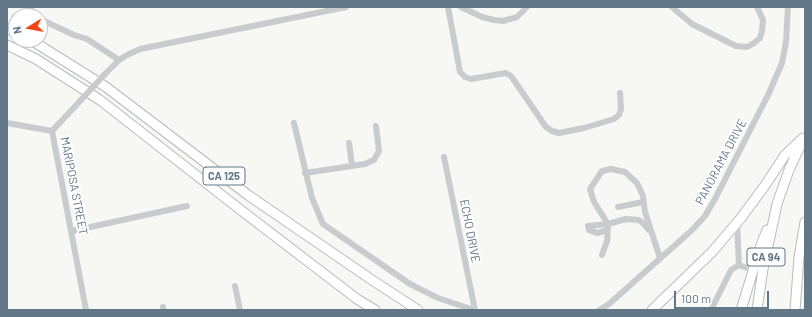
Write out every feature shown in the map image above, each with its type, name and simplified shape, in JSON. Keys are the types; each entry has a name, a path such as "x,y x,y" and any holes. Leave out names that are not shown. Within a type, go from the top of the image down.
{"highway":[{"name":"CA 125","path":"7,45 36,59 100,100 357,299 375,310"},
{"name":"CA 125","path":"45,48 82,70 106,87 248,195 365,276 418,310"},
{"name":"CA 94","path":"757,310 763,268 777,204 789,170 804,137"},
{"path":"652,310 712,252 737,223 766,184 785,155 804,137"},
{"path":"742,310 760,248 777,204"},
{"name":"CA 94","path":"795,310 799,263 805,222"}],"street":[{"name":"MARIPOSA STREET","path":"86,310 52,131 119,60 140,49 346,7"},
{"path":"448,7 460,72 465,77 471,79 506,73 511,76 546,127 552,131 559,133 614,119 619,115 621,109 620,93"},
{"path":"461,7 482,17 503,22 516,17 527,7"},
{"path":"672,7 692,24 736,46 747,47 760,38 762,31 763,20 757,7"},
{"name":"PANORAMA DRIVE","path":"599,310 609,304 704,216 719,192 770,93 782,63 786,42 788,7"},
{"path":"48,23 74,35 87,39 119,60"},
{"path":"7,123 52,131"},
{"path":"294,123 312,198 323,224 410,284 438,298 474,310"},
{"path":"306,173 365,164 374,160 379,151 376,126"},
{"path":"349,143 352,166"},
{"name":"ECHO DRIVE","path":"444,157 474,310"},
{"path":"602,255 607,241 608,225 594,202 590,189 602,171 610,169 624,172 637,183 643,196 645,212 660,258"},
{"path":"618,207 643,202"},
{"path":"72,231 187,206"},
{"path":"608,225 626,219 638,220 644,224 653,237"},
{"path":"737,223 739,265"},
{"path":"739,265 753,270"},
{"path":"711,310 731,270 739,265"},
{"path":"235,286 240,310"}]}
